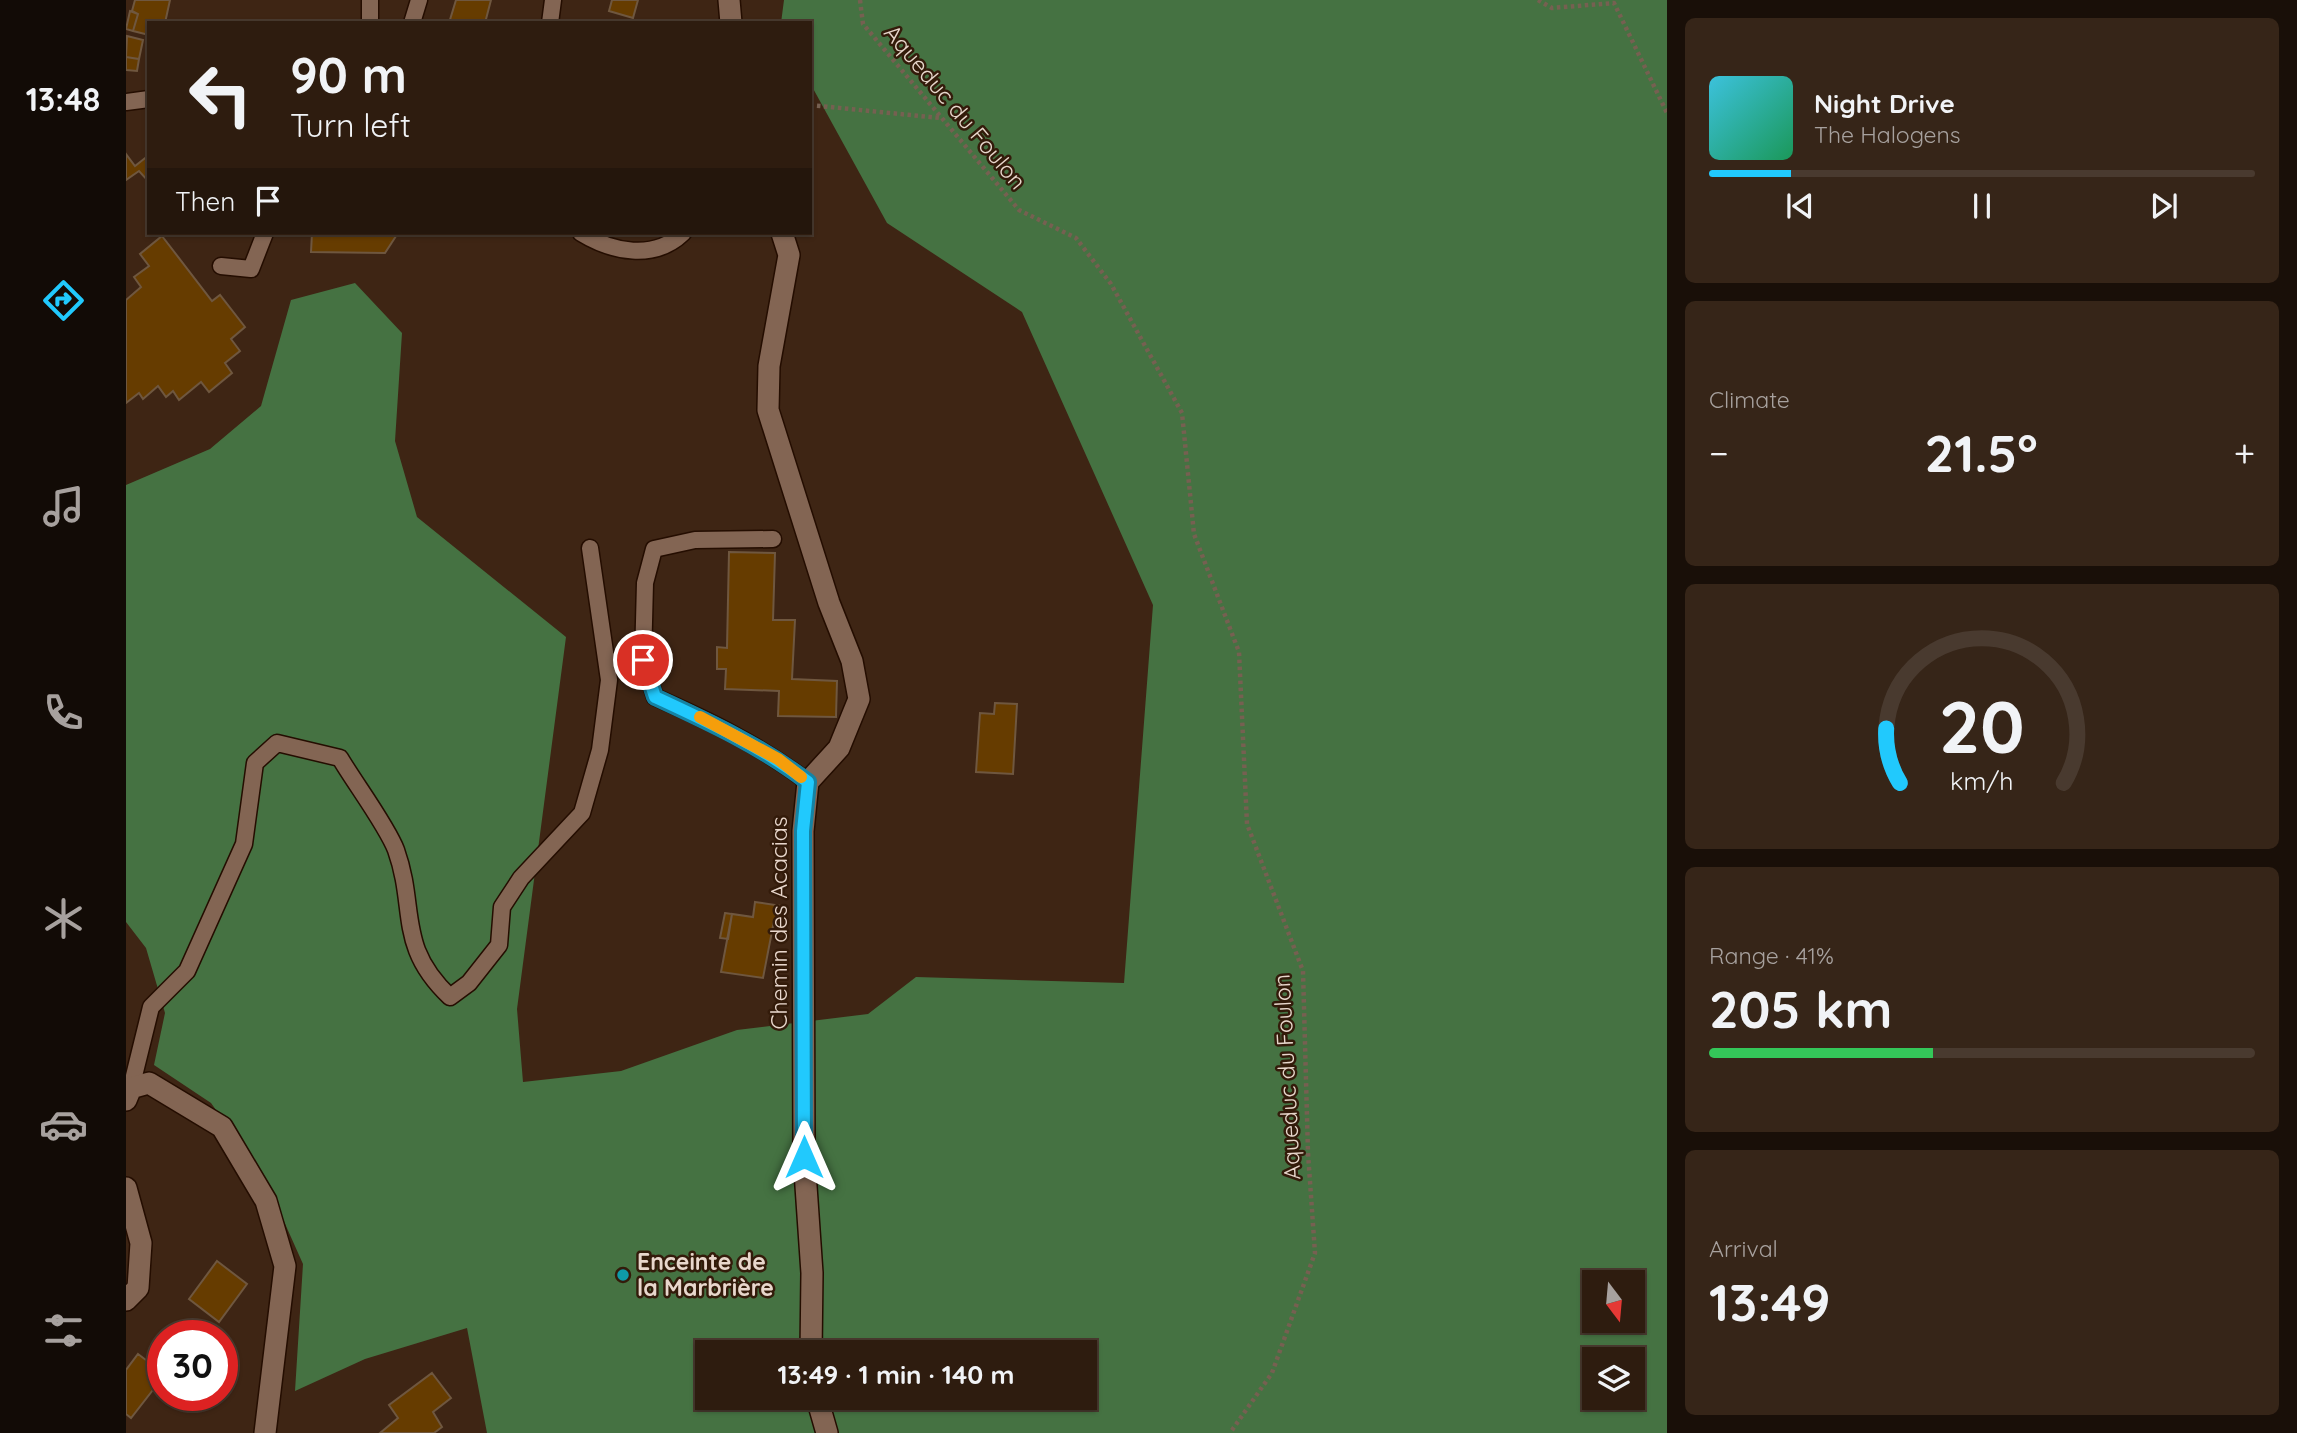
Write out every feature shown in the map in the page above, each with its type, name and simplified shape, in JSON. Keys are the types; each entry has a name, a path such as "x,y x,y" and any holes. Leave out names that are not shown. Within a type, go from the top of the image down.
{"street":[{"path":"729,0 730,21"},
{"path":"783,235 789,255 769,366 768,410 830,603 852,661 859,699 839,748 808,782"},
{"name":"Chemin des Acacias","path":"808,782 803,831 804,1157 812,1273 811,1340"},
{"path":"128,1094 149,1083 222,1127 266,1201 285,1266 265,1433"},
{"path":"126,1188 141,1243 138,1288 126,1300"},
{"path":"820,1410 827,1433"}],"lane":[{"path":"370,0 370,21"},
{"path":"413,21 419,0"},
{"path":"550,21 553,0"},
{"path":"126,102 147,99"},
{"path":"221,266 251,269 264,235"},
{"path":"584,235 600,244 645,252 673,243 681,235"},
{"path":"773,540 695,540 654,550 645,583 643,660 655,697 725,728 778,759 808,782"},
{"path":"128,1094 151,1007 187,971 244,844 255,763 277,743 340,758 395,849 415,953 435,983 450,996 469,983 499,945 502,907 521,878 582,813 600,750 609,680 590,548"}],"path":[{"name":"Aqueduc du Foulon","path":"860,0 863,24 1019,210 1076,238 1111,284 1182,413 1194,534 1239,652 1247,824 1303,971 1308,1153 1315,1252 1272,1373 1230,1433"},
{"path":"1538,0 1552,8 1614,3 1667,113"},
{"path":"812,105 941,118"}],"green space":[{"path":"784,0 1667,0 1667,1433 487,1433 467,1328 365,1359 295,1391 303,1264 265,1179 211,1103 154,1065 165,1013 146,948 126,922 126,485 210,449 261,406 291,300 355,283 402,333 395,441 417,517 566,637 517,1009 523,1082 621,1071 737,1030 868,1014 916,977 1124,983 1153,605 1022,312 887,223 812,87 812,21 781,21"}],"building":[{"path":"135,0 170,0 165,21 147,21 147,34 133,31 138,14 132,11"},
{"path":"456,0 491,0 486,21 450,21"},
{"path":"612,0 638,0 633,18 609,11"},
{"path":"130,11 138,14 133,31 126,29"},
{"path":"127,36 143,40 139,59 126,57"},
{"path":"126,57 139,59 137,71 126,70"},
{"path":"126,154 135,166 147,157 147,180 139,171 126,180"},
{"path":"312,235 397,235 385,253 311,252"},
{"path":"162,236 212,301 220,295 245,327 231,339 240,351 225,363 232,373 209,392 201,382 179,400 173,391 166,397 158,386 143,399 139,393 126,403 126,300 141,287 134,277 149,266 140,254"},
{"path":"729,552 775,553 773,620 795,620 792,679 837,681 836,717 778,716 779,691 725,689 726,669 717,669 717,647 727,648"},
{"path":"995,703 1017,704 1013,774 976,772 980,713 994,714"},
{"path":"755,902 782,906 778,921 774,921 763,978 721,972 732,914 753,917"},
{"path":"725,913 732,914 728,939 720,938"},
{"path":"217,1261 247,1284 220,1320 216,1320 189,1299"},
{"path":"138,1354 147,1361 147,1398 131,1418 126,1414 126,1370"},
{"path":"432,1373 451,1398 433,1412 442,1427 434,1433 380,1433 398,1418 389,1405"}],"slow traffic":[{"path":"700,717 725,728 778,759 801,777"}],"place":[{"name":"Enceinte de la Marbrière","path":"623,1275"}],"route":[{"path":"643,660 655,697 725,728 778,759 808,782 803,831 804,1157"}]}
